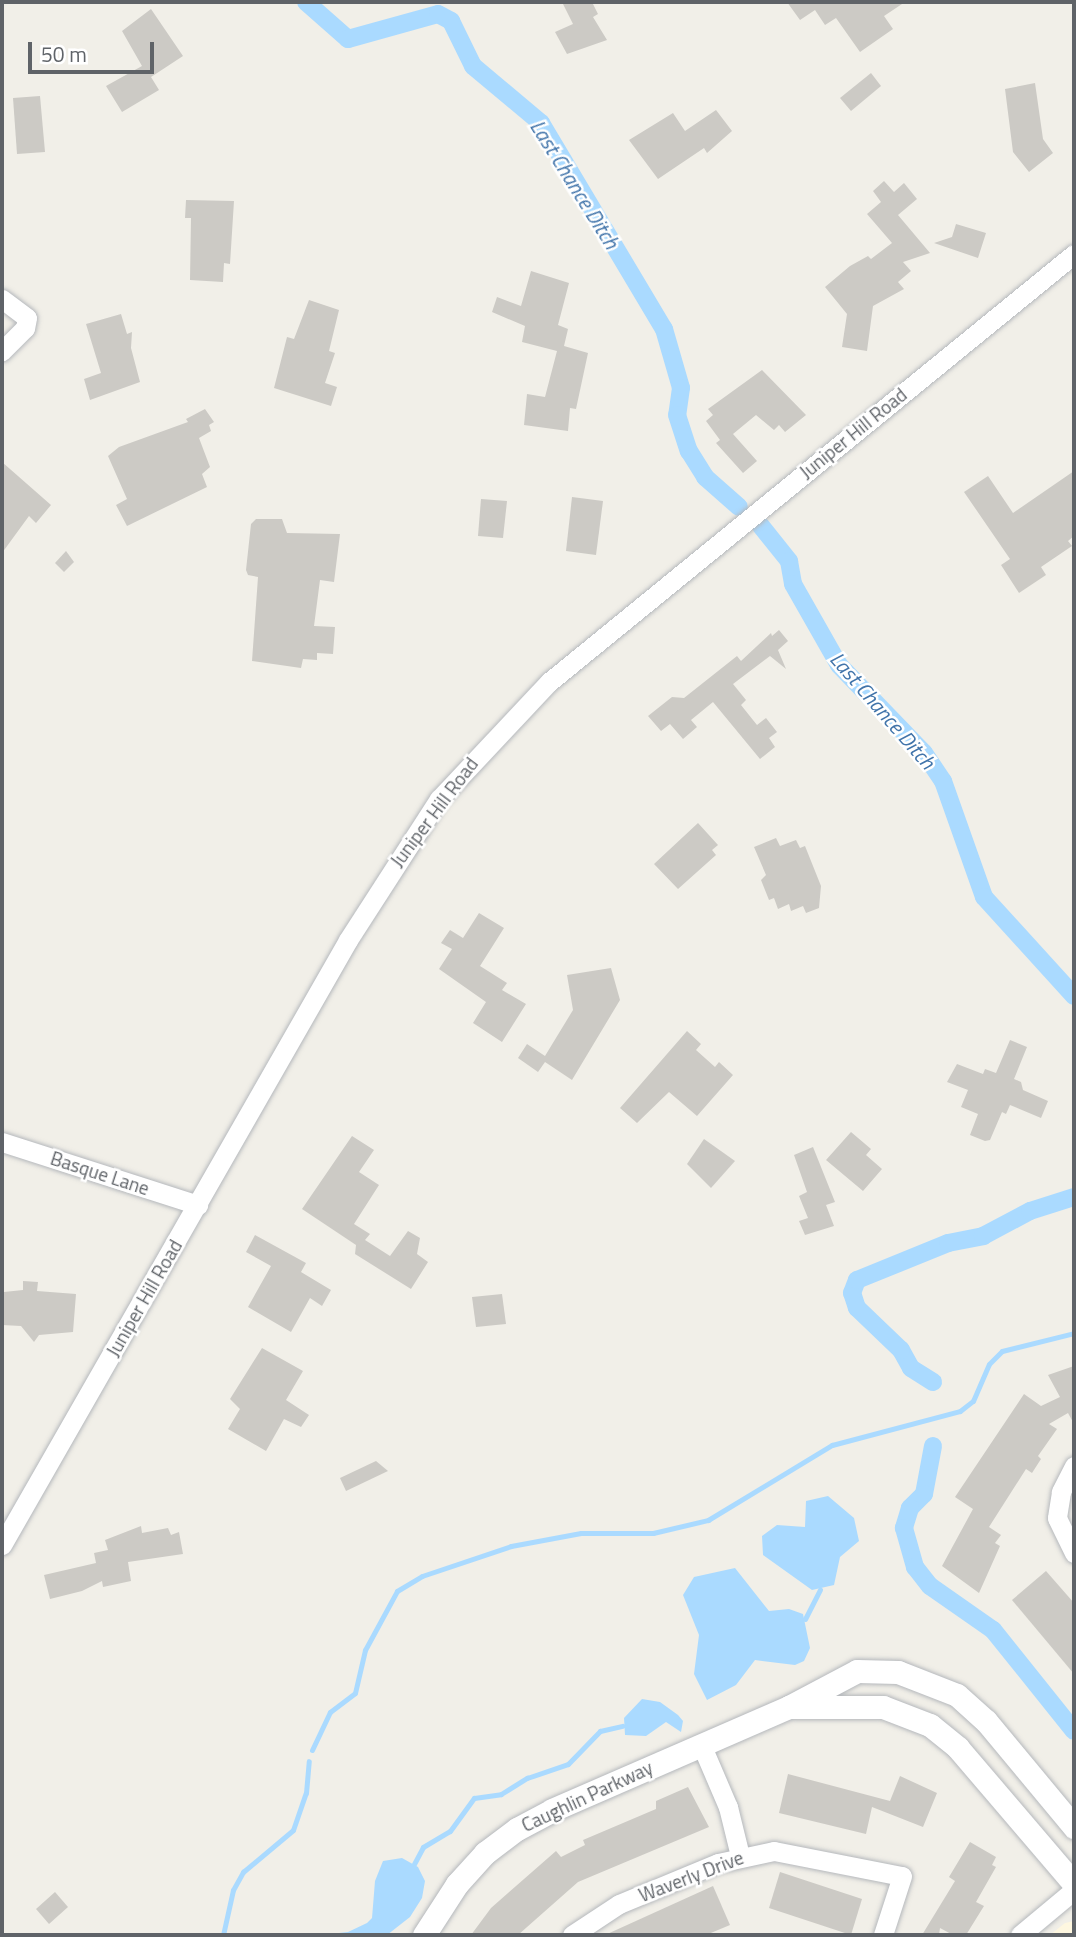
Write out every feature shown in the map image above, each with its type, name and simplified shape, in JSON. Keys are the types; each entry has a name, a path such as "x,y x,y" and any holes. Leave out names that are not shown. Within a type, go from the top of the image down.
{"street":[{"name":"Juniper Hill Road","path":"2,1545 390,870 475,757 549,682 1074,254"},
{"path":"2,299 27,318 25,328 2,351"},
{"name":"Basque Lane","path":"2,1142 198,1205"},
{"path":"1074,1466 1061,1492 1057,1518 1074,1553"},
{"name":"Caughlin Parkway","path":"424,1935 457,1884 485,1853 517,1829 701,1744 789,1707 856,1671 898,1672 939,1685 986,1721 1074,1827"},
{"name":"Caughlin Parkway","path":"789,1707 883,1707 930,1725 958,1748 1074,1884"},
{"path":"701,1744 728,1807 740,1856"},
{"name":"Waverly Drive","path":"572,1935 619,1904 740,1856 797,1853 902,1876 883,1935"},
{"path":"1020,1935 1074,1890"}],"shaded area":[{"path":"1074,1921 1074,1935 1050,1935 1065,1923"}],"water":[{"path":"828,1496 854,1518 859,1541 840,1557 834,1585 812,1590 763,1555 762,1536 777,1525 805,1527 806,1501"},
{"path":"735,1568 769,1611 789,1609 803,1614 810,1648 804,1661 795,1665 755,1660 736,1685 707,1700 694,1674 699,1635 683,1595 694,1577"},
{"path":"642,1699 660,1702 678,1715 683,1721 681,1732 666,1722 646,1736 625,1735 624,1718"},
{"path":"402,1858 418,1867 425,1881 422,1898 410,1917 387,1935 321,1935 348,1932 367,1923 372,1918 375,1881 383,1861"}],"building":[{"path":"562,2 592,2 598,14 593,17 607,40 567,54 555,32 573,24"},
{"path":"787,2 905,2 884,16 893,29 860,52 836,18 825,25 815,10 800,20"},
{"path":"151,9 183,56 151,77 159,90 122,112 106,86 142,66 122,31"},
{"path":"871,73 881,86 851,111 840,98"},
{"path":"1035,83 1043,139 1053,153 1029,172 1013,152 1005,89"},
{"path":"40,96 45,152 17,154 13,98"},
{"path":"716,110 732,131 707,153 704,148 658,179 629,140 673,113 685,131"},
{"path":"884,181 894,192 904,183 917,199 898,215 930,253 903,262 911,271 898,282 904,289 873,306 867,351 842,347 847,314 825,287 850,266 868,256 871,259 892,243 867,214 881,202 873,191"},
{"path":"186,200 234,201 230,264 224,263 223,282 190,280 191,218 185,218"},
{"path":"956,224 986,233 978,258 934,243 952,237"},
{"path":"531,271 569,283 558,325 568,329 564,346 588,353 576,409 570,408 568,431 524,425 527,394 545,397 557,351 522,342 525,326 492,312 497,297 521,306"},
{"path":"309,300 339,310 329,351 335,353 325,383 337,387 331,406 274,388 287,337 294,339"},
{"path":"121,314 127,334 132,332 131,348 140,382 90,400 84,379 101,373 86,324"},
{"path":"762,370 806,415 785,432 779,425 774,430 756,415 733,434 757,461 743,473 716,443 720,440 706,421 713,415 708,409"},
{"path":"205,409 214,422 209,425 211,431 199,438 210,467 202,474 207,487 127,526 116,505 127,499 108,456 119,447 188,422 186,419"},
{"path":"2,462 51,505 36,523 29,516 2,553"},
{"path":"1074,471 1074,536 1068,541 1072,546 1041,567 1046,575 1019,593 1001,565 1010,559 964,492 988,476 1013,513"},
{"path":"572,497 603,501 596,555 566,551"},
{"path":"481,499 507,501 503,538 478,536"},
{"path":"256,519 282,519 287,533 340,534 334,582 320,580 314,626 335,627 333,654 317,653 317,660 303,659 301,668 252,661 258,577 248,575 246,570 251,524"},
{"path":"66,551 74,562 64,572 55,563"},
{"path":"779,630 788,641 778,650 786,669 770,656 733,684 746,700 741,705 757,725 766,718 777,732 769,738 775,747 760,759 713,702 691,720 697,727 683,739 670,724 661,731 648,716 672,697 684,698 737,656 741,661 771,633 772,636"},
{"path":"698,823 718,845 712,850 716,855 678,889 654,864"},
{"path":"776,838 780,846 796,840 800,848 805,846 821,886 819,908 806,913 803,906 791,911 789,904 778,909 774,898 769,900 761,880 766,875 754,847"},
{"path":"479,913 504,928 480,966 507,983 502,990 526,1004 502,1042 473,1023 486,1002 439,969 452,949 441,943 450,930 463,938"},
{"path":"611,968 620,1000 572,1080 545,1062 538,1072 518,1058 527,1044 545,1056 573,1010 567,975"},
{"path":"687,1031 701,1044 696,1050 715,1067 719,1062 733,1075 697,1116 669,1092 637,1123 620,1108"},
{"path":"1010,1040 1027,1047 1014,1079 1021,1082 1023,1090 1048,1101 1041,1118 1010,1105 1006,1114 1002,1112 990,1140 985,1141 970,1135 978,1114 961,1107 968,1090 947,1082 957,1064 983,1074 985,1069 996,1073"},
{"path":"851,1132 871,1149 866,1155 882,1169 863,1191 826,1160"},
{"path":"352,1136 374,1150 359,1172 379,1185 354,1224 370,1234 365,1240 390,1256 408,1231 420,1238 417,1254 428,1262 411,1289 355,1254 356,1245 302,1209"},
{"path":"704,1139 735,1161 711,1188 687,1164"},
{"path":"813,1147 835,1202 826,1205 834,1226 805,1235 799,1221 808,1218 799,1196 807,1192 794,1155"},
{"path":"255,1235 306,1263 301,1272 331,1290 322,1306 310,1298 291,1332 248,1307 271,1266 246,1252"},
{"path":"23,1281 38,1282 37,1291 76,1294 73,1332 39,1335 34,1342 21,1326 2,1325 4,1292 23,1290"},
{"path":"502,1294 506,1324 476,1327 472,1297"},
{"path":"262,1348 303,1371 286,1400 309,1415 301,1427 284,1419 266,1451 228,1429 240,1409 230,1399"},
{"path":"1074,1366 1074,1424 1068,1413 1049,1424 1057,1429 1038,1456 1041,1459 1032,1473 1026,1469 989,1527 1001,1535 995,1543 1000,1546 979,1593 942,1566 973,1509 955,1497 1024,1394 1041,1406 1060,1397 1048,1375"},
{"path":"376,1461 388,1471 346,1491 340,1478"},
{"path":"141,1526 142,1533 168,1528 171,1535 179,1532 183,1554 128,1562 131,1581 103,1587 102,1581 82,1591 50,1599 44,1575 96,1563 94,1553 108,1550 105,1540"},
{"path":"1046,1571 1074,1603 1074,1674 1012,1600"},
{"path":"788,1774 890,1801 900,1776 937,1793 923,1827 872,1807 866,1834 779,1813"},
{"path":"688,1787 709,1827 578,1882 518,1935 471,1935 491,1908 556,1851 561,1857 585,1845 583,1840 656,1809 656,1801"},
{"path":"970,1842 996,1857 992,1865 996,1867 976,1902 984,1906 966,1935 953,1935 940,1928 939,1935 922,1935 955,1881 949,1877"},
{"path":"780,1872 862,1899 851,1935 769,1908"},
{"path":"713,1886 730,1925 706,1935 605,1935"},
{"path":"55,1892 68,1907 49,1924 36,1909"}],"waterway":[{"name":"Last Chance Ditch","path":"306,2 348,39 438,14 451,21 473,66 541,123 664,329 681,388 677,415 689,451 705,477 739,507"},
{"name":"Last Chance Ditch","path":"761,526 789,561 793,584 839,665 924,753 943,781 984,897 1074,996"},
{"name":"Last Chance Ditch","path":"933,1382 911,1368 901,1350 857,1308 852,1293 857,1280 948,1243 983,1236 1030,1211 1074,1197"},
{"path":"312,1750 330,1712 355,1693 365,1650 397,1591 422,1576 511,1546 581,1533 653,1533 708,1520 832,1445 960,1411 973,1401 989,1364 1002,1351 1074,1333"},
{"name":"Last Chance Ditch","path":"933,1446 924,1494 910,1508 904,1528 915,1567 930,1586 993,1630 1074,1731"},
{"path":"805,1619 820,1590"},
{"path":"414,1864 423,1847 450,1831 474,1798 501,1794 527,1778 568,1764 600,1731 622,1726"},
{"path":"223,1935 233,1890 243,1872 293,1830 306,1793 309,1761"}]}
